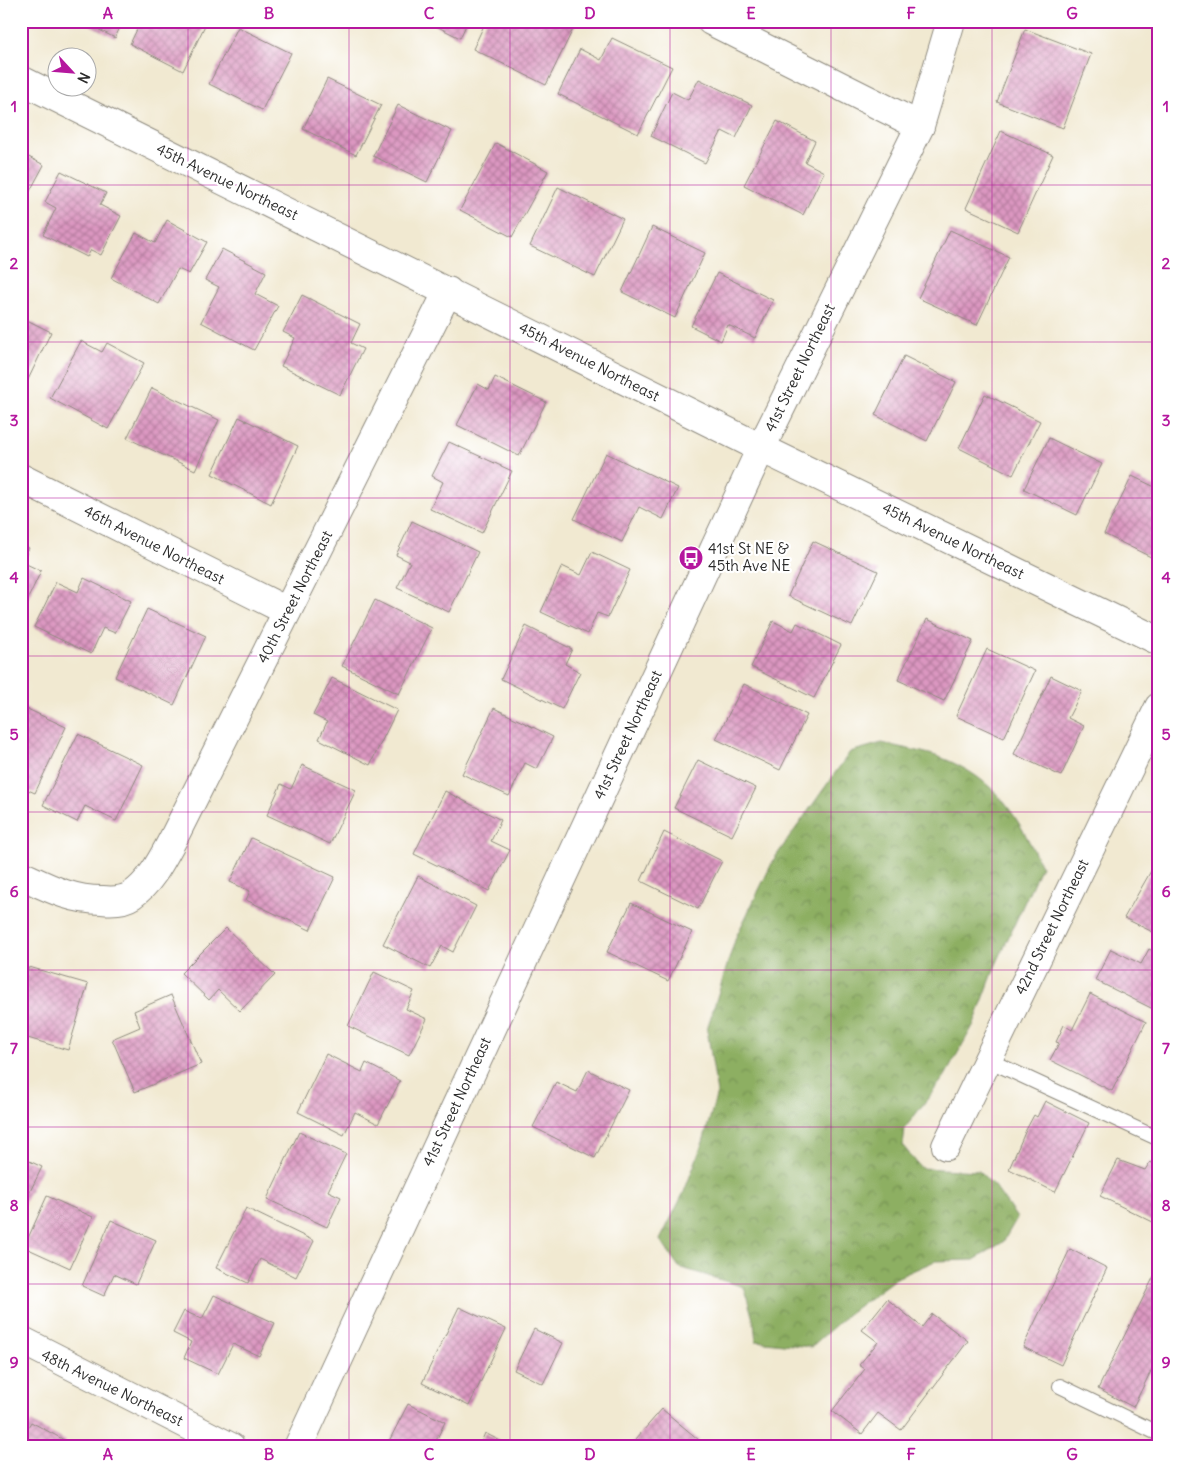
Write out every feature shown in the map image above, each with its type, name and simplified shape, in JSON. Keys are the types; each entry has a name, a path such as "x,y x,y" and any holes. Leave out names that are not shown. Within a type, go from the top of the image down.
{"street":[{"path":"711,21 920,126"},
{"name":"41st Street Northeast","path":"298,1447 760,448 920,126 951,21"},
{"name":"45th Avenue Northeast","path":"21,80 760,448 1159,641"},
{"name":"40th Street Northeast","path":"21,875 65,896 81,900 114,901 131,896 152,875 173,839 448,291"},
{"name":"46th Avenue Northeast","path":"21,478 287,611"},
{"name":"42nd Street Northeast","path":"946,1146 1159,707"},
{"name":"48th Avenue Northeast","path":"21,1340 231,1447"}],"lane":[{"path":"988,1060 1159,1140"},
{"path":"1060,1386 1159,1434"}],"green space":[{"path":"882,743 942,758 977,777 991,788 1014,815 1041,866 995,967 974,1024 945,1076 905,1128 903,1146 921,1168 979,1171 995,1187 1017,1218 1003,1242 974,1260 935,1261 896,1278 848,1314 811,1347 756,1341 754,1323 744,1287 679,1267 660,1240 684,1192 703,1142 717,1093 707,1029 736,937 774,859 850,752"}],"building":[{"path":"82,21 123,21 115,38"},
{"path":"141,21 207,21 183,71 130,44"},
{"path":"426,21 468,21 460,38"},
{"path":"486,21 572,21 576,23 546,85 473,49"},
{"path":"238,27 291,53 262,110 209,84"},
{"path":"1025,29 1091,54 1063,128 997,102"},
{"path":"612,38 672,67 638,134 558,94 580,49 601,60"},
{"path":"327,79 381,105 356,155 303,129"},
{"path":"699,79 752,105 736,138 722,131 705,163 651,136 672,92 688,100"},
{"path":"398,105 452,131 427,182 373,156"},
{"path":"777,121 815,141 805,162 824,172 803,215 744,185"},
{"path":"1001,131 1053,155 1018,232 966,208"},
{"path":"496,143 548,171 512,237 460,210"},
{"path":"21,153 44,165 24,202 21,200"},
{"path":"61,171 106,193 100,205 121,216 101,255 91,250 87,257 43,235 56,208 45,202"},
{"path":"558,187 623,219 595,277 530,246"},
{"path":"167,220 207,242 189,274 178,269 159,304 111,278 136,233 155,243"},
{"path":"652,227 705,253 675,318 622,292"},
{"path":"950,230 1009,257 977,325 918,298"},
{"path":"222,249 266,272 255,294 278,306 254,350 201,322 219,287 205,280"},
{"path":"717,273 773,300 755,338 728,325 721,341 691,326"},
{"path":"302,295 360,324 351,343 363,349 340,395 281,366 295,338 283,332"},
{"path":"21,317 51,332 24,388 21,386"},
{"path":"81,341 102,352 107,343 144,363 108,429 50,398"},
{"path":"904,356 956,382 927,441 875,415"},
{"path":"495,377 546,402 519,456 457,425 478,384 489,390"},
{"path":"152,388 219,420 195,470 127,438"},
{"path":"985,394 1040,421 1013,475 959,448"},
{"path":"239,417 298,446 271,504 212,474"},
{"path":"1049,438 1102,464 1077,515 1024,489"},
{"path":"449,442 512,471 482,533 430,509 443,482 432,476"},
{"path":"606,453 678,488 663,519 639,507 622,542 574,519"},
{"path":"1132,476 1159,489 1159,561 1104,534"},
{"path":"412,521 478,552 449,612 397,588 410,562 396,555"},
{"path":"813,541 878,571 852,626 788,596"},
{"path":"21,544 29,548 22,562 41,571 21,613"},
{"path":"592,552 630,570 608,617 597,613 588,634 541,612 562,566 581,575"},
{"path":"84,578 131,601 115,633 103,628 91,654 34,627 56,582 78,592"},
{"path":"375,600 432,628 399,694 342,666"},
{"path":"147,609 206,636 174,705 115,677"},
{"path":"927,619 973,641 944,701 898,680"},
{"path":"773,621 793,631 797,623 841,645 814,698 751,667"},
{"path":"526,626 572,649 565,664 580,672 562,709 501,679"},
{"path":"987,649 1035,671 1004,738 956,716"},
{"path":"1051,676 1082,691 1068,718 1084,726 1061,776 1014,754"},
{"path":"332,678 397,710 370,765 319,739 327,722 313,715"},
{"path":"744,684 807,715 780,770 716,739"},
{"path":"21,706 66,727 35,793 21,787"},
{"path":"494,708 553,737 537,769 525,763 509,796 462,774"},
{"path":"78,734 143,765 116,821 85,806 77,822 43,805"},
{"path":"698,760 756,788 732,836 674,808"},
{"path":"302,765 356,790 330,844 267,815 281,784 291,789"},
{"path":"445,791 501,820 491,841 510,850 489,891 414,854"},
{"path":"664,832 722,861 698,909 641,881"},
{"path":"251,838 335,877 310,930 246,900 250,891 230,882"},
{"path":"1159,857 1159,935 1124,918"},
{"path":"418,876 476,906 453,952 442,946 430,968 383,944"},
{"path":"631,903 692,932 668,981 607,952"},
{"path":"226,928 275,975 240,1011 218,990 209,1000 181,973"},
{"path":"1111,949 1141,964 1149,949 1159,954 1159,1012 1095,980"},
{"path":"29,967 88,984 68,1050 21,1036 21,993"},
{"path":"374,972 414,991 406,1009 427,1019 409,1055 348,1026"},
{"path":"1090,994 1146,1022 1112,1091 1050,1060 1059,1043 1056,1042 1064,1025 1072,1030"},
{"path":"171,995 201,1064 135,1092 112,1039 140,1027 134,1011"},
{"path":"326,1054 362,1072 366,1063 400,1081 378,1124 355,1112 344,1135 298,1112"},
{"path":"588,1070 629,1090 595,1158 533,1127 556,1082 577,1092"},
{"path":"1159,1087 1159,1101 1153,1098"},
{"path":"1045,1101 1089,1123 1055,1192 1009,1169 1026,1130 1034,1115 1037,1117"},
{"path":"299,1132 346,1154 328,1191 341,1197 327,1227 267,1199"},
{"path":"21,1157 42,1167 21,1210"},
{"path":"1118,1160 1145,1170 1150,1162 1159,1166 1159,1225 1100,1196"},
{"path":"47,1196 93,1217 70,1268 24,1247"},
{"path":"246,1208 314,1241 296,1277 260,1259 248,1283 216,1268"},
{"path":"111,1220 156,1240 136,1284 114,1274 104,1296 82,1286"},
{"path":"1070,1249 1107,1268 1061,1365 1023,1347"},
{"path":"1154,1276 1159,1279 1159,1355 1133,1407 1098,1389"},
{"path":"214,1295 275,1323 259,1356 233,1344 218,1374 184,1358 191,1342 173,1333 184,1311 202,1319"},
{"path":"887,1299 922,1327 932,1314 968,1341 901,1430 878,1413 862,1434 832,1411 865,1369 859,1365 878,1342 862,1330"},
{"path":"459,1307 506,1329 469,1406 422,1383"},
{"path":"534,1329 563,1343 543,1384 514,1370"},
{"path":"408,1404 445,1422 433,1447 386,1447"},
{"path":"662,1409 699,1440 693,1447 629,1447"},
{"path":"31,1422 66,1441 63,1447 21,1447 21,1432 24,1434"},
{"path":"485,1433 512,1447 479,1447"}],"place":[{"name":"41st St NE & 45th Ave NE","path":"691,558"}]}
